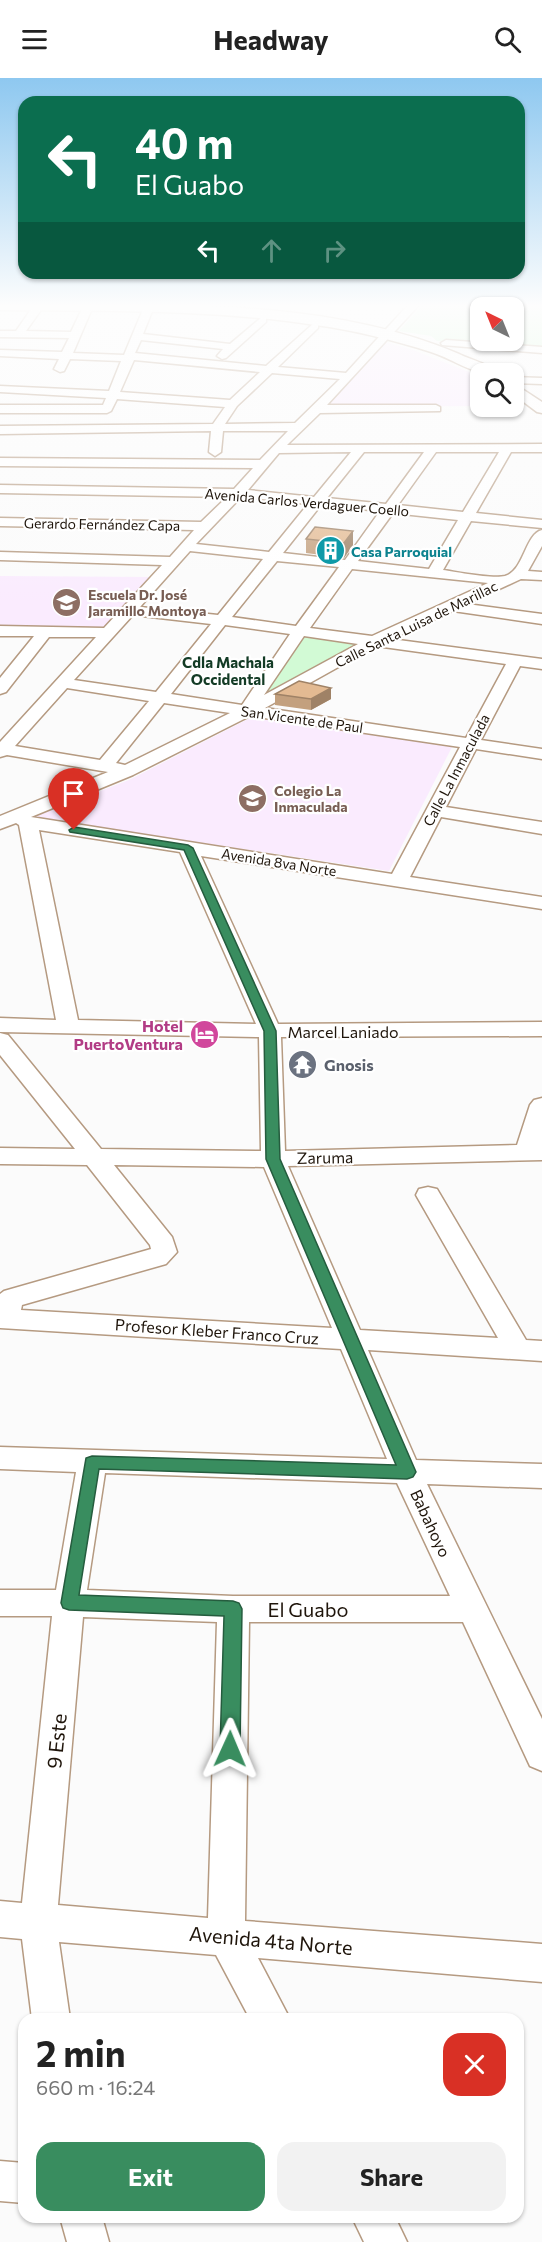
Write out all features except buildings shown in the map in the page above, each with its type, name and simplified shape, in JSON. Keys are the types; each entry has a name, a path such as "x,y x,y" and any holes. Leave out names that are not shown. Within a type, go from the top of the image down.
{"main road":[{"path":"524,407 542,421"}],"street":[{"path":"215,452 217,428 232,406"},
{"path":"1,750 205,526 238,493 261,464 322,406"},
{"path":"0,409 113,408"},
{"path":"86,432 113,408"},
{"path":"319,409 436,409"},
{"path":"202,414 225,416"},
{"path":"10,444 6,430 151,434 217,428 300,427"},
{"path":"246,711 300,631 433,448"},
{"path":"434,573 507,448"},
{"path":"276,449 542,448"},
{"path":"104,767 220,620 275,556 360,449"},
{"path":"0,462 261,464"},
{"name":"Avenida Carlos Verdaguer Coello","path":"0,489 238,493 542,524"},
{"name":"Gerardo Fernández Capa","path":"0,522 205,526"},
{"path":"188,547 348,565 512,578 542,534"},
{"path":"0,556 175,561"},
{"name":"Calle Santa Luisa de Marillac","path":"15,821 127,771 246,711 374,641 512,578 542,576"},
{"path":"452,606 542,618"},
{"path":"130,610 542,664"},
{"path":"0,631 108,633"},
{"path":"3,681 45,632"},
{"name":"Calle La Inmaculada","path":"398,880 515,661"},
{"name":"San Vicente de Paul","path":"63,683 542,754"},
{"path":"1,750 127,771"},
{"path":"436,811 542,828"},
{"path":"15,821 68,1026"},
{"name":"Avenida 8va Norte","path":"15,821 542,903"},
{"name":"Babahoyo","path":"188,848 270,1031 273,1159 407,1472 473,1609 538,1735"},
{"name":"Marcel Laniado","path":"0,1025 270,1031 542,1029"},
{"path":"0,1040 163,1243 164,1252 157,1258 13,1299 7,1303 5,1318"},
{"path":"537,1159 542,1105"},
{"name":"Zaruma","path":"0,1156 537,1159"},
{"path":"428,1196 530,1350"},
{"name":"Profesor Kleber Franco Cruz","path":"5,1318 530,1350"},
{"path":"0,1458 92,1463 542,1476"},
{"name":"9 Este","path":"50,2013 38,1921 69,1603 92,1463"},
{"name":"El Guabo","path":"0,1603 233,1609 473,1609"},
{"path":"233,1609 226,1936 268,2013"},
{"name":"Avenida 4ta Norte","path":"0,1919 542,1964"},
{"path":"0,2181 18,2182"},
{"path":"83,2223 88,2242"},
{"path":"376,2223 386,2242"}],"shaded area":[{"path":"328,406 470,406 327,407"},
{"name":"Escuela Dr. José Jaramillo Montoya","path":"0,576 157,577 110,628 0,627"},
{"name":"Colegio La Inmaculada","path":"252,717 452,747 389,871 32,817 129,780"}],"green space":[{"path":"306,631 383,641 251,709"}],"place":[{"name":"Casa Parroquial","path":"330,551"},
{"name":"Escuela Dr. José Jaramillo Montoya","path":"67,602"},
{"name":"Colegio La Inmaculada","path":"253,798"},
{"name":"Hotel PuertoVentura","path":"204,1034"},
{"name":"Gnosis","path":"303,1064"}],"district":[{"name":"Cdla Machala Occidental","path":"228,670"}],"route":[{"path":"74,830 188,848 270,1031 273,1159 407,1472 92,1463 69,1603 233,1609 230,1749"}]}
